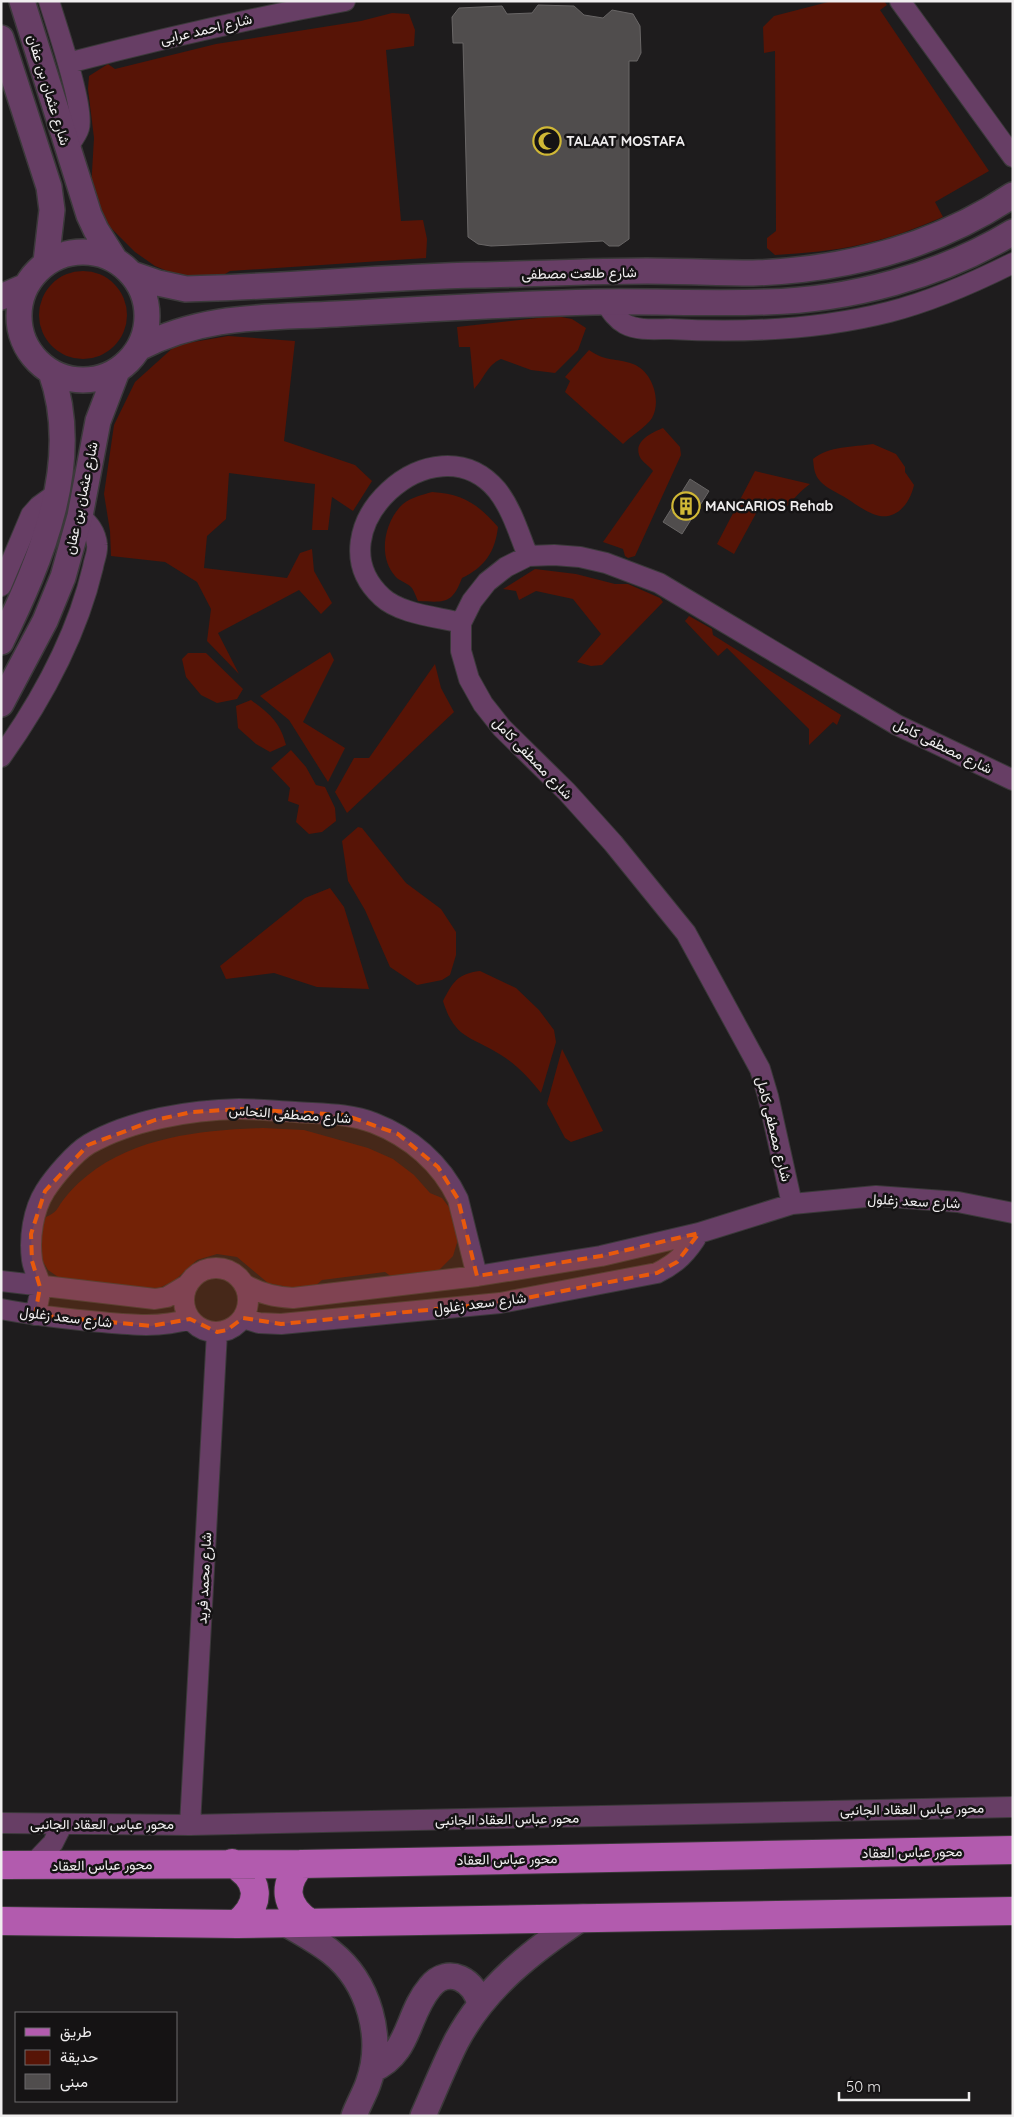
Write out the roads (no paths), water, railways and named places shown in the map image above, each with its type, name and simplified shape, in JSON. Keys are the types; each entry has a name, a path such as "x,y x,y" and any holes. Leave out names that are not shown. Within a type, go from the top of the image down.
{"main road":[{"name":"محور عباس العقاد","path":"1,1865 301,1864 1013,1850"},
{"path":"232,1863 245,1871 253,1884 254,1892 254,1900 248,1914 237,1924"},
{"path":"297,1923 297,1914 290,1902 288,1888 292,1874 301,1864"},
{"path":"1,1921 237,1924 1013,1911"}],"street":[{"name":"شارع عثمان بن عفان","path":"22,1 89,215 96,230 124,267"},
{"path":"49,1 68,63 80,121 79,128 67,148"},
{"name":"شارع احمد عرابى","path":"68,63 208,28 345,1"},
{"path":"900,1 1013,157"},
{"name":"شارع عثمان بن عفان","path":"1,38 9,84 49,187 52,210 46,262"},
{"name":"شارع طلعت مصطفى","path":"124,267 158,283 186,289 435,276 647,272 751,273 818,268 877,257 932,238 961,226 1013,195"},
{"path":"139,348 186,328 231,319 488,305 605,302 767,302 824,297 876,288 912,277 974,252 1013,232"},
{"path":"1,340 42,364 67,378 84,380 101,378 117,371 130,360 139,348 146,329 147,310 142,291 124,267 98,253 80,251 62,254 46,262 33,273 24,287 18,311 21,335 42,364"},
{"path":"605,302 617,319 637,328 697,331 809,327 864,318 918,303 981,279 1013,263"},
{"path":"1,298 24,287"},
{"name":"شارع عثمان بن عفان","path":"1,642 24,595 44,540 57,493 62,462 62,414 57,391 42,364"},
{"name":"شارع عثمان بن عفان","path":"1,704 45,621 63,577 80,516 98,422 117,371"},
{"path":"461,623 397,608 372,587 360,557 362,536 376,506 394,486 411,475 430,468 450,465 467,470 483,478 496,489 506,503 528,556"},
{"path":"1,586 31,515 39,506 57,493"},
{"path":"1,757 21,728 61,655 89,584 98,547 96,535 90,524 80,516"},
{"name":"شارع مصطفى كامل","path":"792,1204 768,1096 760,1069 686,933 613,843 567,792 502,728 483,704 469,679 461,652 461,623 472,601 487,582 506,567 528,556 554,555 580,558 614,566 659,584 897,725 1013,780"},
{"name":"شارع مصطفى النحاس","path":"40,1287 32,1261 31,1234 37,1208 45,1191 64,1166 88,1145 120,1130 192,1112 240,1109 345,1115 373,1122 398,1134 420,1149 438,1167 458,1199 477,1276"},
{"name":"شارع سعد زغلول","path":"244,1284 257,1292 293,1298 477,1276 601,1256 699,1233 792,1204 876,1196 958,1202 1013,1213"},
{"name":"شارع سعد زغلول","path":"243,1318 259,1323 281,1324 500,1303 657,1274 677,1262 690,1249 699,1233"},
{"path":"219,1267 228,1269 237,1275 244,1284 248,1295 248,1307 243,1318 236,1326 227,1330 207,1331 190,1319 185,1308 184,1297 187,1285 200,1271 219,1267"},
{"name":"شارع سعد زغلول","path":"1,1281 155,1299 167,1297 187,1285"},
{"path":"35,1315 40,1287"},
{"name":"شارع سعد زغلول","path":"1,1309 35,1315 151,1326 177,1323 190,1319"},
{"name":"شارع محمد فريد","path":"190,1825 217,1332"},
{"name":"محور عباس العقاد الجانبى","path":"1,1823 190,1825 1013,1807"},
{"path":"31,1866 53,1843 62,1825"},
{"path":"423,2116 456,2042 480,2005 508,1973 529,1955 583,1917"},
{"path":"297,1923 343,1963 360,1987 371,2014 374,2043 372,2070 354,2116"},
{"path":"372,2070 387,2062 399,2049 426,1991 437,1980 453,1976 469,1983 475,1989 480,2005"}],"place":[{"name":"TALAAT MOSTAFA","path":"547,141"},
{"name":"MANCARIOS Rehab","path":"686,506"}]}
